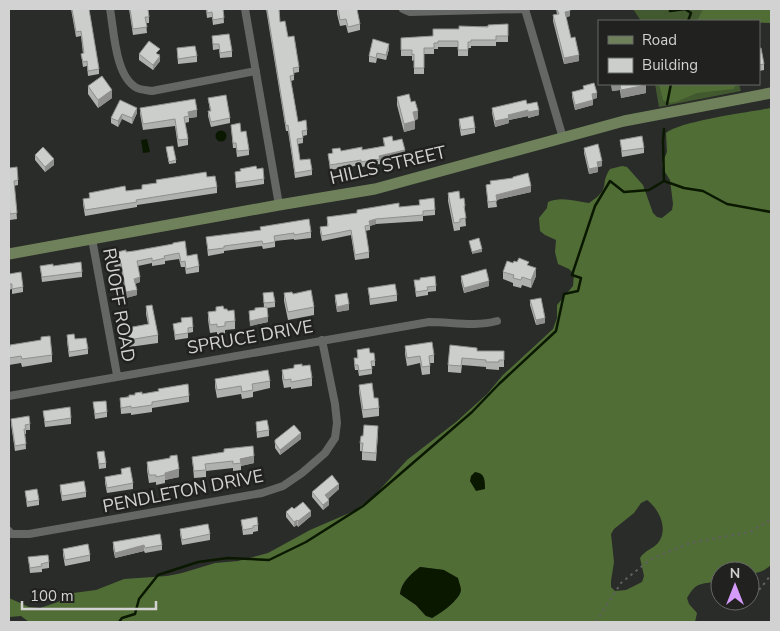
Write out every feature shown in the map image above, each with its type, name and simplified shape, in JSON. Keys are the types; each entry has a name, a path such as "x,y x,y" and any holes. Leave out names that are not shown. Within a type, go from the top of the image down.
{"street":[{"path":"110,9 120,66 126,79 137,88 152,90 256,71"},
{"path":"245,9 278,205"},
{"path":"403,9 410,12 524,9 563,138"},
{"name":"HILLS STREET","path":"9,254 375,189 624,121 771,93"},
{"name":"RUOFF ROAD","path":"92,240 117,376"},
{"name":"SPRUCE DRIVE","path":"9,396 429,322 484,325 497,321"},
{"name":"PENDLETON DRIVE","path":"9,531 11,534 29,534 262,493 283,486 325,453 335,438 337,423 335,404 322,340"}],"path":[{"path":"596,622 621,583 651,559 690,543 750,532 771,519"},
{"path":"760,589 771,575"}],"green space":[{"path":"633,9 725,9 728,20 640,20"},
{"path":"703,9 771,9 771,23 760,23 760,20 698,20"},
{"path":"655,85 739,85 741,91 659,107"},
{"path":"659,85 736,85 733,89 697,93 676,102 668,103 663,100"},
{"path":"771,108 771,565 760,571 760,561 710,561 710,583 701,584 694,588 687,598 689,604 697,613 695,622 29,622 21,616 9,617 9,598 29,607 40,608 58,602 73,593 96,590 124,579 167,576 215,563 238,561 268,553 310,530 354,511 374,496 407,460 456,422 487,394 503,375 553,329 557,318 557,305 573,286 574,274 569,269 558,264 555,252 556,240 540,231 539,218 547,208 548,202 563,199 589,203 603,190 605,179 610,169 622,166 627,167 643,185 653,213 657,217 662,218 672,210 673,204 670,180 662,164 667,152 666,133 685,125","holes":["647,500 659,514 663,526 661,538 656,545 640,558 644,576 642,582 626,590 615,591 611,587 614,562 611,534 614,529 634,513 641,503","420,567 444,570 426,616 416,605 400,594 404,582"]}],"shaded area":[{"path":"221,130 227,136 221,142 215,136"},
{"path":"147,139 150,152 143,153 141,140"},
{"path":"475,472 483,475 485,489 476,491 470,481 471,476"},
{"path":"420,567 444,570 458,578 461,587 457,598 432,618 426,616 416,605 400,594 410,575"}],"building":[{"path":"72,9 89,9 99,69 88,71 87,61 83,62 81,54 84,53 81,31 76,32"},
{"path":"130,9 148,9 149,17 145,17 147,27 133,29"},
{"path":"207,9 223,9 224,18 213,20 212,12 207,13"},
{"path":"267,9 279,9 280,22 285,21 288,37 294,36 299,67 293,68 294,75 290,76 298,122 306,120 307,130 302,131 303,138 297,139 300,160 310,159 312,170 295,173"},
{"path":"338,9 357,9 360,24 348,27 346,19 340,20"},
{"path":"557,9 570,9 570,11 565,12 571,38 575,37 579,55 564,58 553,15 559,14"},
{"path":"508,24 508,36 496,36 496,40 471,40 471,42 468,42 468,50 458,50 458,41 438,41 438,43 434,43 434,48 424,48 424,68 414,68 414,54 412,55 412,50 401,50 401,38 433,36 433,29 459,29 459,26 488,27 488,25"},
{"path":"229,34 232,51 220,53 219,44 213,44 212,36"},
{"path":"373,39 389,44 386,55 377,53 376,58 369,56"},
{"path":"149,41 160,49 156,53 160,56 153,65 139,54"},
{"path":"195,46 197,56 178,59 177,48"},
{"path":"760,48 761,48 764,64 760,65"},
{"path":"102,76 112,90 98,100 88,86"},
{"path":"594,83 597,93 592,94 593,100 575,105 572,92 584,89 583,86"},
{"path":"620,85 646,85 621,90"},
{"path":"409,94 411,102 415,101 418,111 413,112 415,121 404,124 397,97"},
{"path":"226,95 230,118 211,122 208,111 211,111 208,98"},
{"path":"195,99 197,110 188,112 189,116 184,117 188,139 178,140 175,119 143,124 140,108"},
{"path":"120,100 137,108 132,118 122,114 118,121 111,118"},
{"path":"526,100 527,104 537,102 539,110 528,112 528,110 508,115 509,118 495,121 492,108"},
{"path":"473,116 475,128 461,130 459,119"},
{"path":"240,123 241,132 246,131 249,150 237,151 236,143 233,143 231,125"},
{"path":"392,136 393,141 402,139 405,150 379,156 380,159 330,165 328,154 333,153 332,149 340,148 341,151 362,147 362,150 385,146 383,138"},
{"path":"642,136 644,148 622,151 620,140"},
{"path":"598,144 602,161 597,162 598,167 589,169 584,148"},
{"path":"173,146 176,160 169,162 166,147"},
{"path":"43,147 54,159 45,167 35,155"},
{"path":"256,166 257,169 263,168 264,179 236,183 235,172 241,171 240,169"},
{"path":"17,167 18,180 14,181 17,213 10,214 9,168"},
{"path":"206,172 207,177 215,176 217,187 85,210 83,199 90,198 89,193 125,186 126,191 142,189 142,185 157,183 156,180"},
{"path":"528,173 531,186 496,195 497,201 488,202 486,185 491,184 490,181 513,178"},
{"path":"459,191 460,199 464,198 466,218 454,223 448,193"},
{"path":"434,198 435,210 423,211 423,215 369,221 370,225 365,226 369,252 355,255 351,230 322,236 320,227 328,226 327,217 357,213 357,210 399,203 399,207 420,205 419,200"},
{"path":"309,219 311,232 274,236 275,242 263,244 262,241 208,250 206,237 261,230 260,227"},
{"path":"479,238 482,249 472,252 469,241"},
{"path":"185,241 187,256 197,254 199,266 186,269 185,261 181,262 179,253 152,261 152,258 137,261 140,277 134,279 137,290 126,292 121,263 115,264 113,253"},
{"path":"519,258 529,262 527,265 536,268 531,280 522,277 521,280 513,278 514,275 503,272 507,261 517,262"},
{"path":"81,262 82,272 42,277 40,266"},
{"path":"486,269 489,281 464,288 461,276"},
{"path":"21,272 23,287 12,289 12,284 9,284 9,274"},
{"path":"435,276 436,286 427,287 428,290 416,292 414,280"},
{"path":"395,284 397,295 370,299 368,288"},
{"path":"311,290 314,307 288,312 284,293 292,292 293,294"},
{"path":"273,292 275,302 264,303 263,293"},
{"path":"347,293 349,304 337,307 335,295"},
{"path":"541,298 545,318 536,320 530,300"},
{"path":"152,305 158,335 129,340 127,328 149,324 146,306"},
{"path":"223,306 228,311 234,310 235,321 225,322 225,326 217,327 217,324 210,325 208,312 216,311 216,307"},
{"path":"267,307 268,317 250,321 249,311 255,310 255,308"},
{"path":"192,317 193,327 188,328 188,333 175,335 173,324 182,322 181,318"},
{"path":"74,334 75,339 86,338 88,349 69,352 67,335"},
{"path":"50,336 52,355 22,359 21,356 9,358 10,345 41,340 41,337"},
{"path":"432,342 434,355 429,356 430,366 422,367 420,356 407,358 405,346"},
{"path":"450,345 477,348 477,351 504,351 504,360 486,362 486,360 462,358 461,366 448,365"},
{"path":"369,348 370,353 374,353 375,361 371,361 372,369 359,371 358,365 355,365 354,358 358,358 357,350"},
{"path":"302,364 302,366 310,365 312,378 291,382 291,379 284,380 282,370 294,368 294,365"},
{"path":"268,370 270,381 252,384 253,390 242,392 241,386 217,390 215,379"},
{"path":"372,383 374,398 378,398 379,408 363,410 359,385"},
{"path":"188,384 189,396 152,402 152,405 121,408 120,398 135,395 135,393 142,392 142,394"},
{"path":"106,401 107,412 95,414 93,402"},
{"path":"70,407 71,418 45,422 43,411"},
{"path":"29,416 30,424 25,425 26,429 24,429 26,444 15,446 11,419"},
{"path":"267,420 269,430 257,432 256,422"},
{"path":"294,425 301,433 280,450 275,440"},
{"path":"364,425 378,426 376,453 362,452 363,443 360,443"},
{"path":"253,446 254,456 240,459 241,463 233,464 233,461 205,464 206,470 194,471 192,457 224,452 224,449"},
{"path":"104,451 106,463 99,464 97,452"},
{"path":"177,455 179,469 156,477 156,475 149,475 147,462"},
{"path":"130,467 133,483 107,488 105,477 122,474 121,469"},
{"path":"332,475 339,484 325,495 329,500 323,505 312,492"},
{"path":"84,481 86,492 62,496 60,485"},
{"path":"37,489 39,500 27,502 25,491"},
{"path":"303,502 311,511 294,522 286,512"},
{"path":"257,517 258,525 243,530 241,520"},
{"path":"208,524 210,534 182,540 180,529"},
{"path":"160,534 162,545 145,548 144,545 115,553 113,542"},
{"path":"88,544 90,555 65,560 63,549"},
{"path":"48,555 49,562 41,564 42,566 30,568 28,557"}],"waterway":[{"path":"670,9 670,11 685,9 691,13 688,20"},
{"path":"667,104 671,85"},
{"path":"664,129 664,181"},
{"path":"119,622 122,618 135,614 139,599 158,575 198,562 228,558 269,560 306,542 363,506 472,412 556,331 564,294 578,291 581,278 572,275 595,206 610,181 624,192 649,190 664,181 684,188 703,191 727,204 771,212"}]}
